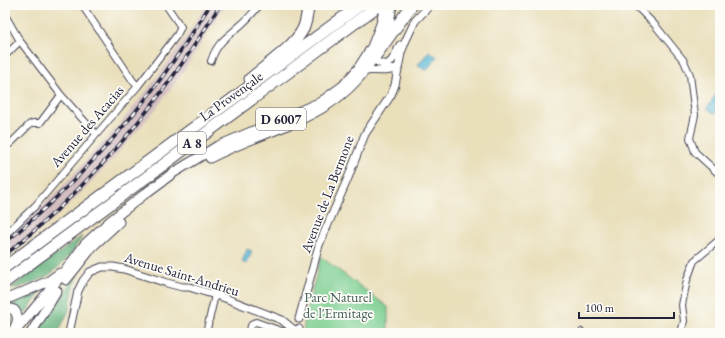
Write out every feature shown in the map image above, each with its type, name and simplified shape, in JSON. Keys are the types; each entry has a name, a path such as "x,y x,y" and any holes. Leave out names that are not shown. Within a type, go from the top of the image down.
{"highway":[{"name":"La Provençale","path":"5,268 360,5"},
{"path":"373,59 387,42 412,5"},
{"path":"214,114 241,87 298,37 304,28 308,8"},
{"name":"La Provençale","path":"5,282 386,9"}],"main road":[{"name":"D 6007","path":"24,333 100,239 151,196 200,163 217,154 309,116 323,109 348,90 365,71 373,59 386,33 385,5"},
{"name":"D 6007","path":"13,333 93,236 146,193 174,173 216,147 307,109 321,102 344,86 365,59 378,35 386,9"},
{"path":"5,300 49,281 75,257"},
{"path":"31,333 57,291"},
{"path":"5,307 14,310 17,315 16,326 13,333"}],"street":[{"path":"82,5 133,81 138,86"},
{"name":"Avenue des Acacias","path":"5,235 35,206 138,86 177,34 181,27 166,5"},
{"path":"211,61 214,51 220,42 243,23 260,5"},
{"path":"373,59 387,65 390,63 400,45 406,40 415,21 430,5"},
{"path":"635,5 655,25 684,61 690,76 695,115 690,138 695,152 720,175"},
{"path":"5,15 20,41 61,95 96,134"},
{"name":"Avenue de La Bermone","path":"292,324 319,245 365,134 388,101 395,85 401,53 406,40"},
{"path":"5,56 20,41"},
{"path":"365,71 374,69 388,71 398,67"},
{"path":"380,70 388,75 395,85"},
{"path":"5,144 10,144 30,124 40,123 61,95"},
{"path":"681,333 684,321 682,305 687,280 694,261 720,239"},
{"name":"Avenue Saint-Andrieu","path":"69,333 78,291 83,281 90,272 102,267 124,269 167,283 182,287 189,287 215,295 292,324 294,330 299,331"},
{"path":"206,333 215,295"},
{"path":"249,333 253,322 292,324"}],"shaded area":[{"path":"206,5 225,5 183,72 154,111 86,188 50,222 5,260 5,238 57,192 118,126 182,43"}],"green space":[{"path":"82,236 75,248 65,260 48,276 30,284 9,290 12,287"},
{"name":"Parc Naturel de l'Ermitage","path":"321,257 388,307 388,333 303,333 305,316"},
{"path":"77,274 69,310 58,333 38,333 40,328"},
{"path":"41,289 41,292 24,315 17,307 7,303"},
{"path":"5,312 9,313 13,319 13,326 7,333 5,333"}],"water":[{"path":"429,51 437,57 426,71 418,65"},
{"path":"717,93 720,95 720,106 715,114 707,108"},
{"path":"247,249 252,251 247,264 242,262"}],"railway":[{"path":"5,243 63,191 117,134 166,72 210,5"},
{"path":"5,255 67,200 124,139 175,74 220,5"}]}
